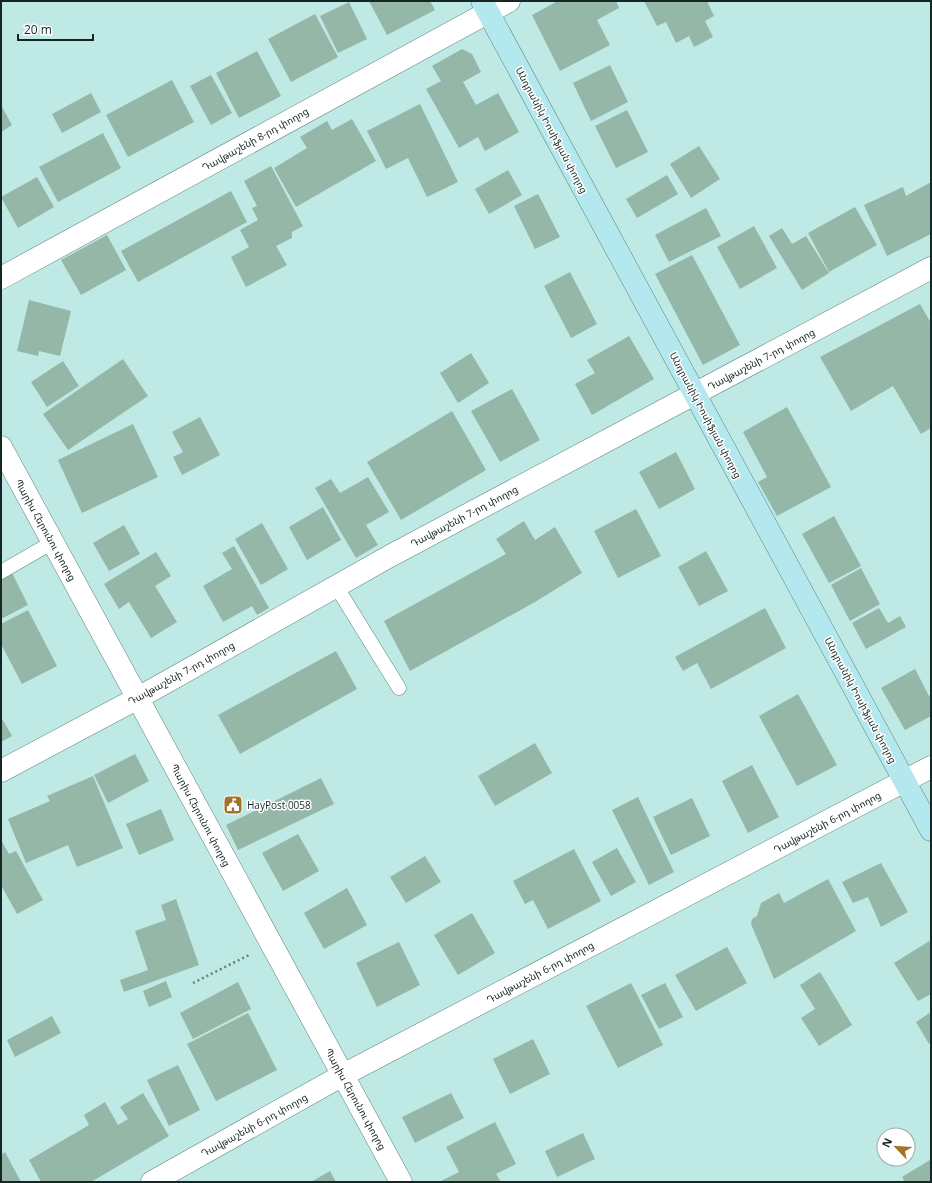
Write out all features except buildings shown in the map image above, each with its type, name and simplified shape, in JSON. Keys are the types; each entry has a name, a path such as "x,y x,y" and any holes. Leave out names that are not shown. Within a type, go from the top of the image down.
{"street":[{"name":"Դավթաշենի 8-րդ փողոց","path":"1,278 485,6 509,1"},
{"name":"Անդրանիկ Իոսիֆյան փողոց","path":"485,6 931,830"},
{"name":"Դավթաշենի 7-րդ փողոց","path":"1,772 138,698 336,586 931,268"},
{"name":"Պարիս Հերունու փողոց","path":"1,447 401,1182"},
{"name":"Դավթաշենի 6-րդ փողոց","path":"152,1182 343,1075 931,767"}],"lane":[{"path":"1,572 53,542"},
{"path":"336,586 399,688"}],"path":[{"path":"193,983 271,944"}],"place":[{"name":"HayPost 0058","path":"233,805"}]}
